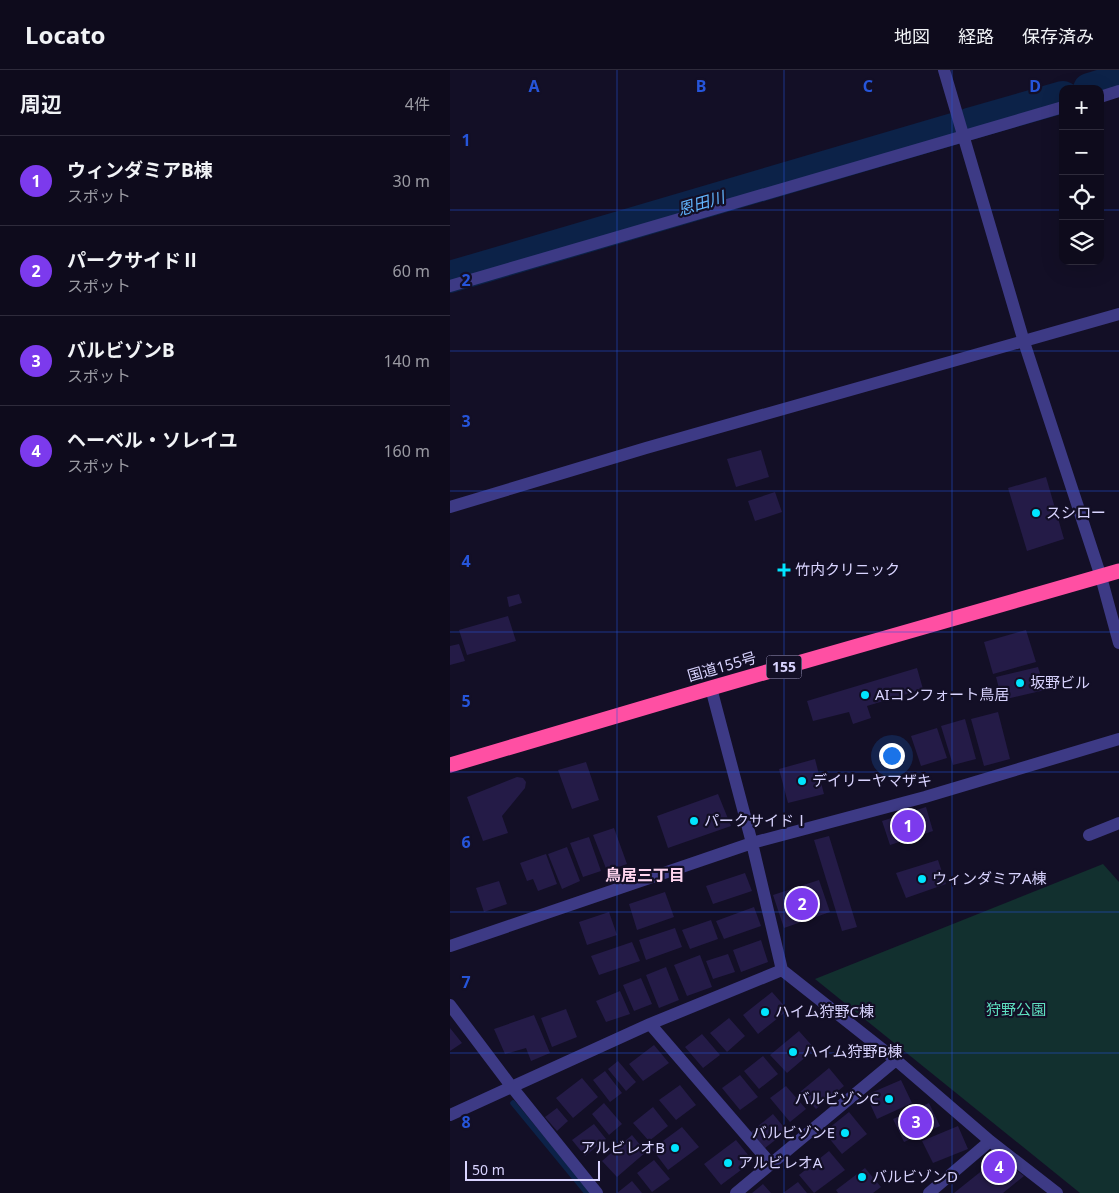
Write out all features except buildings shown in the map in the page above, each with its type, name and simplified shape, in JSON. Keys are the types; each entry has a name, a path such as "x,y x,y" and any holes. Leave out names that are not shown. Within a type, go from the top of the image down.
{"highway":[{"name":"国道155号","path":"450,766 711,688 1119,571"}],"street":[{"path":"944,70 1024,342 1101,577 1119,644"},
{"path":"1104,95 1119,91"},
{"path":"450,286 1059,108"},
{"path":"450,507 646,448 1119,314"},
{"path":"711,688 752,843 782,970 896,1060 990,1141 1057,1193"},
{"path":"450,946 752,843 925,797 1119,740"},
{"path":"1089,835 1119,823"},
{"path":"450,1116 511,1086 650,1024 782,970"},
{"path":"450,1005 511,1086 597,1193"},
{"path":"650,1024 771,1164"},
{"path":"736,1193 896,1060"},
{"path":"929,1193 990,1141"}],"green space":[{"name":"狩野公園","path":"1103,864 1119,882 1119,1193 1080,1193 815,979"}],"waterway":[{"name":"恩田川","path":"1102,85 1119,80"},
{"name":"恩田川","path":"969,124 1059,98"},
{"name":"恩田川","path":"450,277 953,129"},
{"path":"513,1103 587,1193"}],"place":[{"name":"スシロー","path":"1036,513"},
{"name":"竹内クリニック","path":"784,570"},
{"name":"坂野ビル","path":"1020,683"},
{"name":"AIコンフォート鳥居","path":"865,695"},
{"name":"デイリーヤマザキ","path":"802,781"},
{"name":"パークサイドⅠ","path":"694,821"},
{"name":"ウィンダミアB棟","path":"908,826"},
{"name":"ウィンダミアA棟","path":"922,879"},
{"name":"パークサイドⅡ","path":"802,904"},
{"name":"ハイム狩野C棟","path":"765,1012"},
{"name":"ハイム狩野B棟","path":"793,1052"},
{"name":"バルビゾンC","path":"889,1099"},
{"name":"バルビゾンB","path":"916,1122"},
{"name":"バルビゾンE","path":"845,1133"},
{"name":"アルビレオB","path":"675,1148"},
{"name":"アルビレオA","path":"728,1163"},
{"name":"ヘーベル・ソレイユ","path":"999,1167"},
{"name":"バルビゾンD","path":"862,1177"}],"district":[{"name":"鳥居三丁目","path":"645,875"}]}
